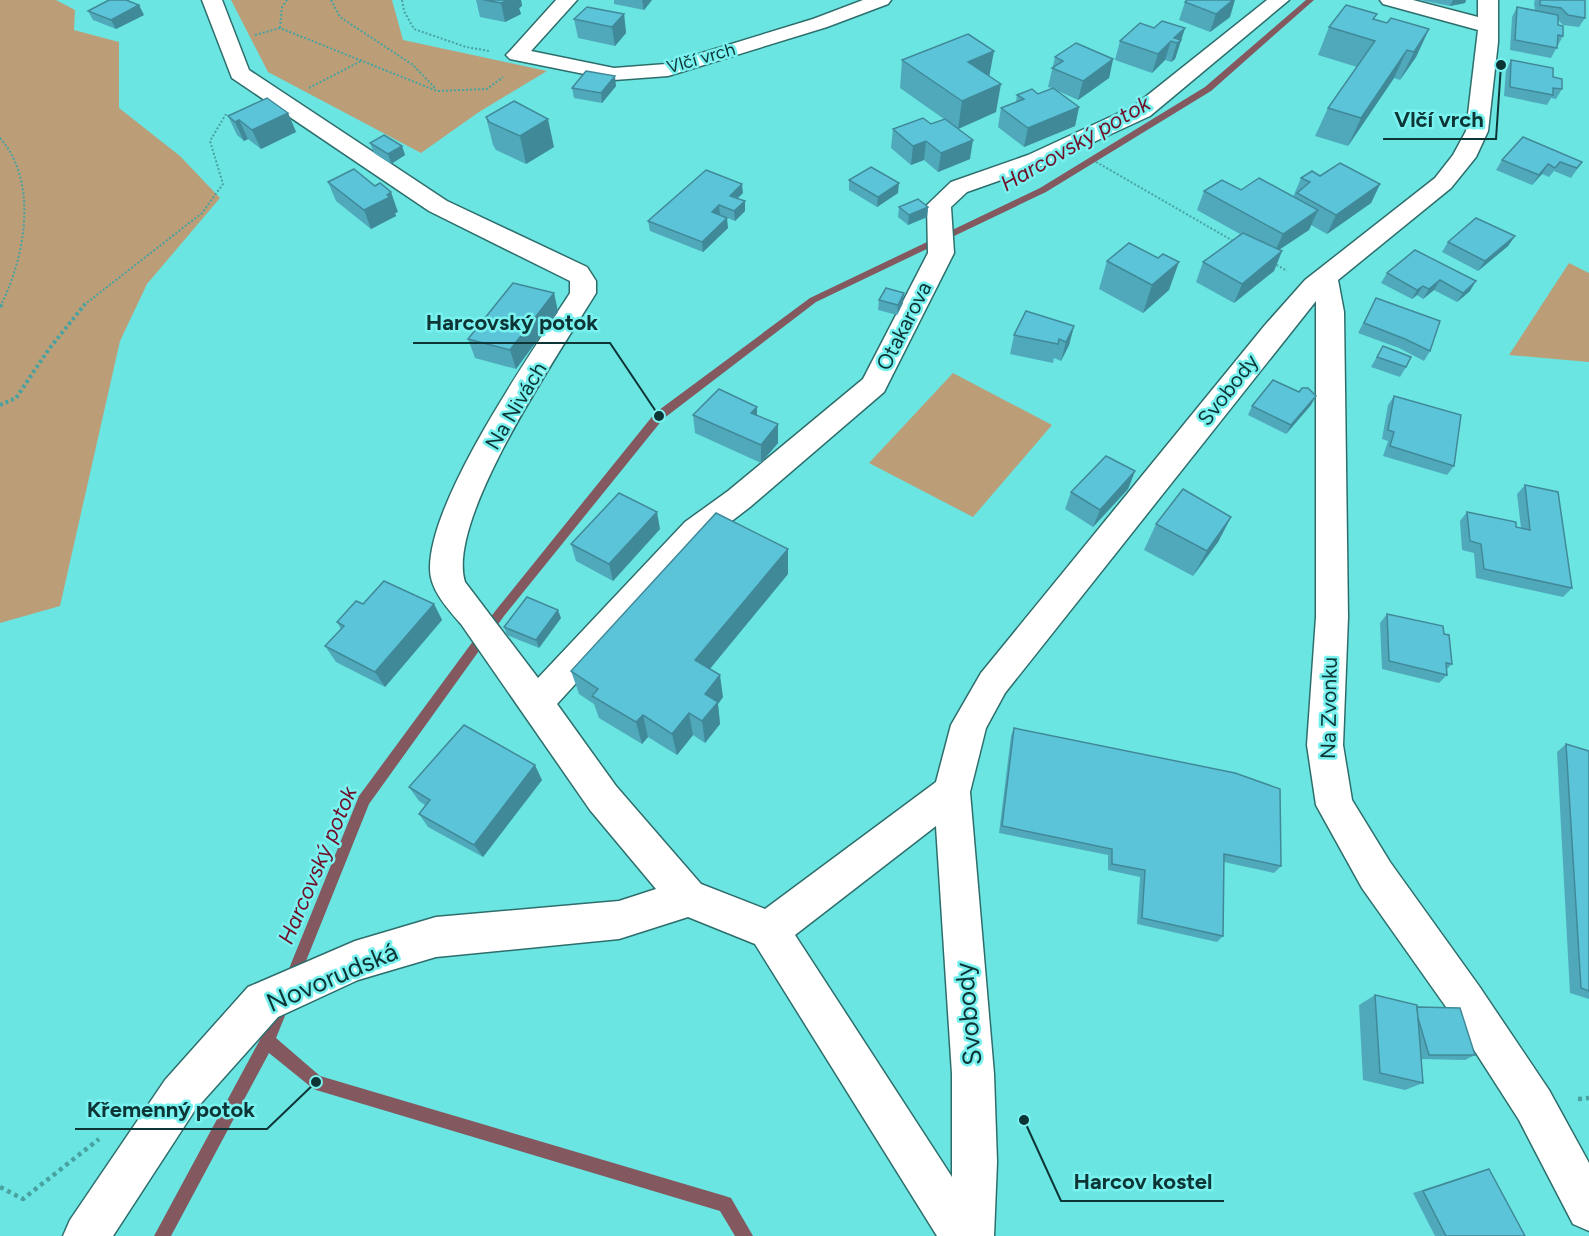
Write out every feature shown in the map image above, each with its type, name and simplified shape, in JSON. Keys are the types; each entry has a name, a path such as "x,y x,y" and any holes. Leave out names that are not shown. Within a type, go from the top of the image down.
{"street":[{"name":"Na Nivách","path":"212,0 240,73 438,206 578,273 583,281 583,293 490,448 460,506 449,543 446,567 451,590 473,614 603,798 688,898"},
{"path":"517,55 567,0"},
{"name":"Vlčí vrch","path":"517,55 614,74 668,70 820,23 881,0"},
{"name":"Otakarova","path":"536,703 696,531 740,499 874,385 941,253 939,205 959,187 1036,160 1142,111 1279,0"},
{"path":"1390,0 1487,13"},
{"name":"Svobody","path":"971,1236 975,1162 974,1074 952,792 969,724 993,683 1275,331 1319,282 1443,183 1464,157 1477,131 1488,42 1487,13"},
{"name":"Na Zvonku","path":"1319,282 1331,312 1332,617 1324,745 1334,805 1376,875 1465,1000 1534,1105 1589,1208"},
{"path":"769,930 952,792"},
{"path":"688,898 769,930 963,1236"},
{"name":"Novorudská","path":"86,1236 180,1095 262,1002 355,961 436,937 619,920 688,898"}],"path":[{"path":"280,28 282,7 287,0"},
{"path":"331,0 340,17 413,65 437,91"},
{"path":"228,42 280,28 361,61 403,75 437,91 487,89 511,70 517,55 465,48 414,29 404,11 402,0"},
{"path":"285,105 320,80 361,61"},
{"path":"0,405 16,398 49,349 84,305 202,213 223,184 210,141 226,114"},
{"path":"0,138 14,154 25,216 10,289 0,307"},
{"path":"1097,163 1244,247"},
{"path":"1264,258 1319,282"},
{"path":"0,1187 23,1199 106,1134"}],"shaded area":[{"path":"0,0 56,0 75,10 74,30 119,42 119,108 180,156 220,198 147,284 120,341 60,606 0,623"},
{"path":"231,0 392,0 403,40 547,71 479,112 421,153 268,72"},
{"path":"1569,263 1589,273 1589,362 1509,355"},
{"path":"953,373 1052,425 973,517 869,463"}],"building":[{"path":"109,0 126,0 139,5 111,20 88,11"},
{"path":"484,0 508,0 501,3"},
{"path":"1187,0 1233,0 1216,14 1185,2"},
{"path":"1540,0 1585,0 1585,18 1568,15 1561,8 1540,5"},
{"path":"1346,5 1377,14 1373,19 1387,23 1391,18 1429,29 1414,52 1407,50 1361,118 1328,108 1375,41 1329,27"},
{"path":"587,7 624,14 612,27 574,19"},
{"path":"1517,7 1558,15 1558,25 1563,26 1563,36 1558,35 1557,48 1515,40"},
{"path":"1162,21 1185,28 1174,38 1181,40 1177,43 1171,41 1158,54 1120,41 1140,23 1154,28"},
{"path":"968,34 994,51 968,62 1001,84 962,101 902,60"},
{"path":"1076,43 1113,59 1083,81 1052,68 1063,61 1055,57"},
{"path":"1511,60 1553,68 1553,77 1562,79 1562,89 1553,88 1553,95 1510,87"},
{"path":"586,71 615,76 601,93 572,88"},
{"path":"1053,88 1079,107 1028,128 1001,108 1024,99 1017,95 1032,89 1038,94"},
{"path":"267,98 288,113 252,130 239,120 235,122 228,116"},
{"path":"514,101 548,119 520,136 489,122 486,117"},
{"path":"923,118 931,124 945,119 973,140 941,153 926,141 913,146 893,129"},
{"path":"384,135 402,146 388,154 370,143"},
{"path":"1523,137 1582,162 1577,168 1560,162 1555,168 1548,164 1539,175 1502,160"},
{"path":"1340,163 1380,184 1336,215 1297,193 1310,182 1301,178 1312,171 1320,176"},
{"path":"871,167 899,183 878,197 849,180"},
{"path":"354,169 375,186 380,183 391,192 387,195 390,197 364,210 328,182"},
{"path":"706,170 742,184 730,196 745,201 734,211 719,205 712,212 727,218 702,242 648,221"},
{"path":"1259,178 1318,210 1283,234 1204,191 1222,180 1241,190"},
{"path":"918,199 928,207 909,215 899,207"},
{"path":"1476,218 1515,236 1485,261 1448,242"},
{"path":"1243,233 1282,251 1242,284 1203,262"},
{"path":"1129,243 1158,258 1163,254 1179,262 1152,285 1107,261"},
{"path":"1415,250 1476,281 1463,293 1440,280 1429,289 1423,286 1417,290 1387,273"},
{"path":"513,283 554,293 510,350 468,339"},
{"path":"886,288 904,293 898,305 879,300"},
{"path":"1376,298 1440,321 1430,351 1364,323"},
{"path":"1026,311 1074,326 1066,342 1059,339 1058,344 1014,335"},
{"path":"1383,346 1411,357 1406,367 1377,357"},
{"path":"1273,380 1299,392 1302,388 1308,388 1316,396 1291,425 1252,406"},
{"path":"719,389 757,407 751,413 778,424 761,445 693,415"},
{"path":"1394,396 1461,415 1454,466 1390,446 1394,432 1388,430"},
{"path":"1106,456 1135,471 1100,510 1071,492"},
{"path":"1525,485 1558,492 1572,588 1484,569 1481,544 1470,541 1467,512 1516,522 1516,527 1530,530"},
{"path":"1183,489 1231,517 1207,551 1156,524"},
{"path":"619,493 657,512 609,564 571,544"},
{"path":"716,513 788,549 695,660 720,675 705,694 718,702 702,721 689,713 672,734 643,715 636,722 592,696 598,689 571,671"},
{"path":"384,581 434,604 375,672 325,646 344,626 337,622 356,601 363,604"},
{"path":"527,597 558,610 536,640 504,627"},
{"path":"1387,614 1443,626 1444,634 1449,635 1452,664 1446,663 1447,675 1389,661"},
{"path":"464,725 535,765 474,845 419,814 430,800 409,787"},
{"path":"1014,728 1235,773 1280,789 1281,866 1224,854 1223,936 1142,918 1145,870 1112,864 1112,849 1002,826"},
{"path":"1566,744 1589,751 1589,991 1581,988"},
{"path":"1375,995 1417,1005 1423,1083 1380,1073"},
{"path":"1417,1007 1460,1008 1475,1055 1429,1055"},
{"path":"1489,1169 1525,1236 1446,1236 1423,1191"}],"waterway":[{"name":"Harcovský potok","path":"291,981 364,800 500,613 659,416 813,300 1043,190 1208,89 1310,0"},
{"name":"Harcovský potok","path":"267,1041 282,1006"},
{"name":"Harcovský potok","path":"162,1236 267,1041"},
{"path":"267,1041 316,1082 725,1204 745,1236"}],"place":[{"name":"Vlčí vrch","path":"1501,65"},
{"name":"Harcovský potok","path":"659,416"},
{"name":"Křemenný potok","path":"316,1082"},
{"name":"Harcov kostel","path":"1024,1120"}]}
